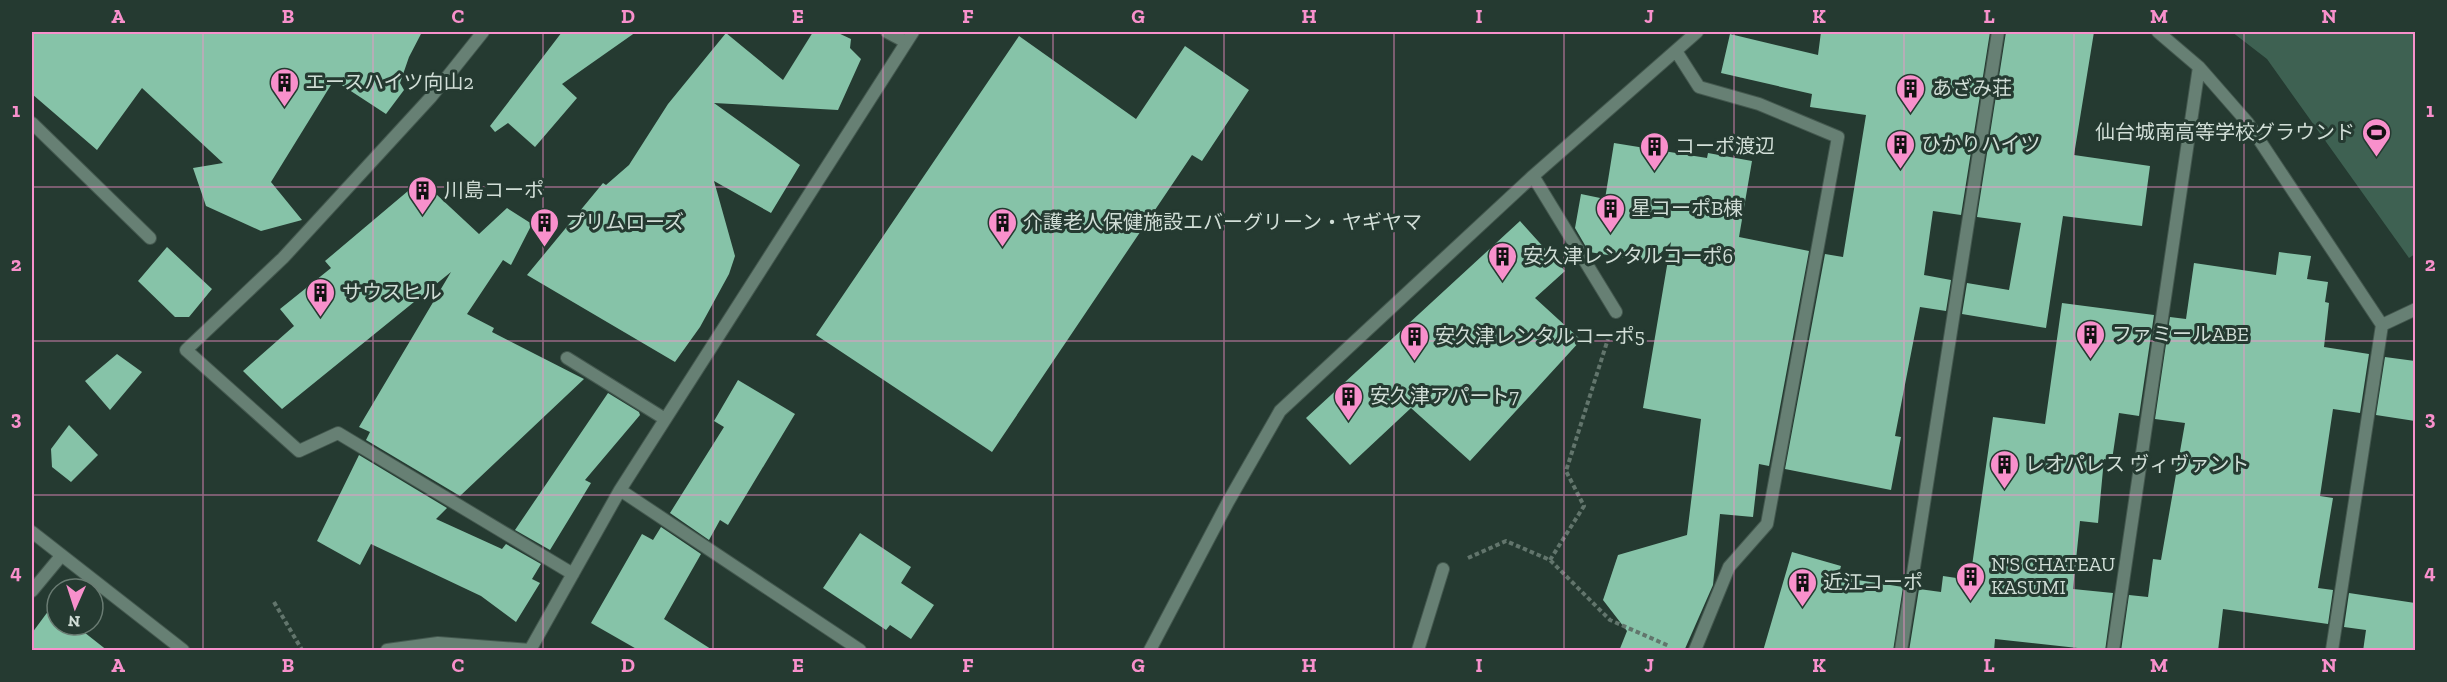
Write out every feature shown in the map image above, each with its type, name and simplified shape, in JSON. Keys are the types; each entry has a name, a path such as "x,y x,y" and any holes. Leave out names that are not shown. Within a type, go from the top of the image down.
{"street":[{"path":"483,32 431,97 283,258 186,350 299,451 338,433 573,574"},
{"path":"387,651 438,643 530,651 620,490 909,37 887,32"},
{"path":"1150,651 1228,502 1280,411 1533,176 1697,32"},
{"path":"1901,651 1998,32"},
{"path":"2158,32 2199,67 2248,123 2382,324 2332,651"},
{"path":"1676,51 1699,87 1759,104 1838,137 1767,524 1729,567 1695,651"},
{"path":"2113,651 2199,67"},
{"path":"32,123 150,238"},
{"path":"1533,176 1616,312"},
{"path":"2382,324 2415,309"},
{"path":"567,358 665,419"},
{"path":"620,490 860,651"},
{"path":"32,532 183,651"},
{"path":"32,591 61,556"},
{"path":"1418,651 1443,569"}],"path":[{"path":"1550,560 1584,506 1566,471 1616,312"},
{"path":"1443,569 1506,541 1550,560 1610,620 1678,651"},
{"path":"274,602 302,651"}],"green space":[{"name":"仙台城南高等学校グラウンド","path":"2232,32 2415,32 2415,254 2409,258 2267,59"}],"building":[{"path":"32,32 422,32 409,57 400,83 404,90 386,114 334,80 271,182 302,220 261,231 206,206 193,168 223,163 142,88 97,150 32,94"},
{"path":"562,32 636,32 562,84 577,98 535,147 508,123 495,132 490,126"},
{"path":"813,32 836,32 851,39 850,48 861,59 838,110 714,103 800,165 771,213 714,181 735,256 729,274 700,327 675,362 527,275 603,183 606,185 629,165 668,104 726,33 783,80"},
{"path":"1821,32 1990,32 1961,215 1933,211 1924,275 1951,280 1946,311 1920,307 1895,436 1901,437 1891,490 1785,469 1825,254 1843,257 1866,115 1810,107 1812,94 1721,73 1730,34 1818,55"},
{"path":"2006,32 2094,32 2074,155 2150,166 2142,226 2063,216 2046,328 1962,314 1967,283 2009,290 2021,223 1977,217"},
{"name":"介護老人保健施設エバーグリーン・ヤギヤマ","path":"1019,36 1136,119 1185,46 1249,90 1202,161 1192,155 992,452 816,335"},
{"path":"1614,143 1707,158 1708,153 1752,161 1739,237 1809,251 1769,466 1759,464 1753,517 1720,514 1713,585 1684,651 1619,651 1627,631 1603,600 1618,555 1687,535 1701,419 1643,408 1671,242 1652,262 1589,252 1575,228 1581,194 1605,199"},
{"path":"421,180 479,234 507,208 532,224 511,265 503,260 467,314 494,328 492,332 584,379 460,496 366,440 370,432 359,427 451,272 282,409 243,371 294,326 280,309 331,268 325,261"},
{"path":"1520,221 1565,271 1535,298 1581,340 1470,461 1411,408 1350,465 1306,418"},
{"path":"167,247 212,289 189,317 175,317 138,281"},
{"path":"2279,252 2311,256 2307,279 2328,282 2325,302 2329,303 2324,347 2369,354 2360,413 2333,409 2320,496 2333,498 2318,588 2333,590 2328,624 2223,609 2218,651 2121,651 2129,595 2148,597 2153,559 2161,560 2185,423 2155,419 2170,317 2186,319 2194,263 2276,275"},
{"path":"2062,303 2154,315 2139,416 2119,413 2112,460 2104,459 2098,523 2080,521 2073,589 2113,593 2105,651 1995,639 1994,651 1909,651 1919,589 1941,592 1943,576 1970,580 1993,417 2045,424"},
{"path":"117,354 142,372 110,410 85,381"},
{"path":"2385,357 2415,361 2415,421 2376,415"},
{"path":"738,380 795,414 728,525 720,520 709,540 670,513 724,427 714,421"},
{"path":"608,393 639,412 640,415 585,480 591,483 550,550 515,530"},
{"path":"69,425 98,455 71,482 52,467 51,449"},
{"path":"359,455 447,508 436,519 502,549 506,544 541,564 532,579 540,583 516,622 481,596 371,544 360,565 317,541"},
{"path":"661,527 701,554 664,619 714,651 640,651 591,623 642,534 653,540"},
{"path":"860,533 911,567 901,583 934,605 911,639 890,625 886,630 823,588"},
{"path":"1792,552 1841,566 1838,577 1903,587 1893,651 1763,651"},
{"path":"2349,593 2415,603 2415,651 2363,651 2366,630 2344,627"},
{"path":"45,615 45,637 90,637 108,651 32,651 32,633"}],"place":[{"name":"エースハイツ向山2","path":"284,108"},
{"name":"あざみ荘","path":"1911,114"},
{"name":"仙台城南高等学校グラウンド","path":"2376,158"},
{"name":"ひかりハイツ","path":"1900,170"},
{"name":"コーポ渡辺","path":"1654,172"},
{"name":"川島コーポ","path":"423,216"},
{"name":"星コーポB棟","path":"1610,234"},
{"name":"プリムローズ","path":"544,248"},
{"name":"介護老人保健施設エバーグリーン・ヤギヤマ","path":"1002,248"},
{"name":"安久津レンタルコーポ6","path":"1502,282"},
{"name":"サウスヒル","path":"321,318"},
{"name":"ファミールABE","path":"2091,360"},
{"name":"安久津レンタルコーポ5","path":"1414,362"},
{"name":"安久津アパート7","path":"1349,422"},
{"name":"レオパレス ヴィヴァント","path":"2004,490"},
{"name":"N'S CHATEAU KASUMI","path":"1970,602"},
{"name":"近江コーポ","path":"1802,608"}]}
